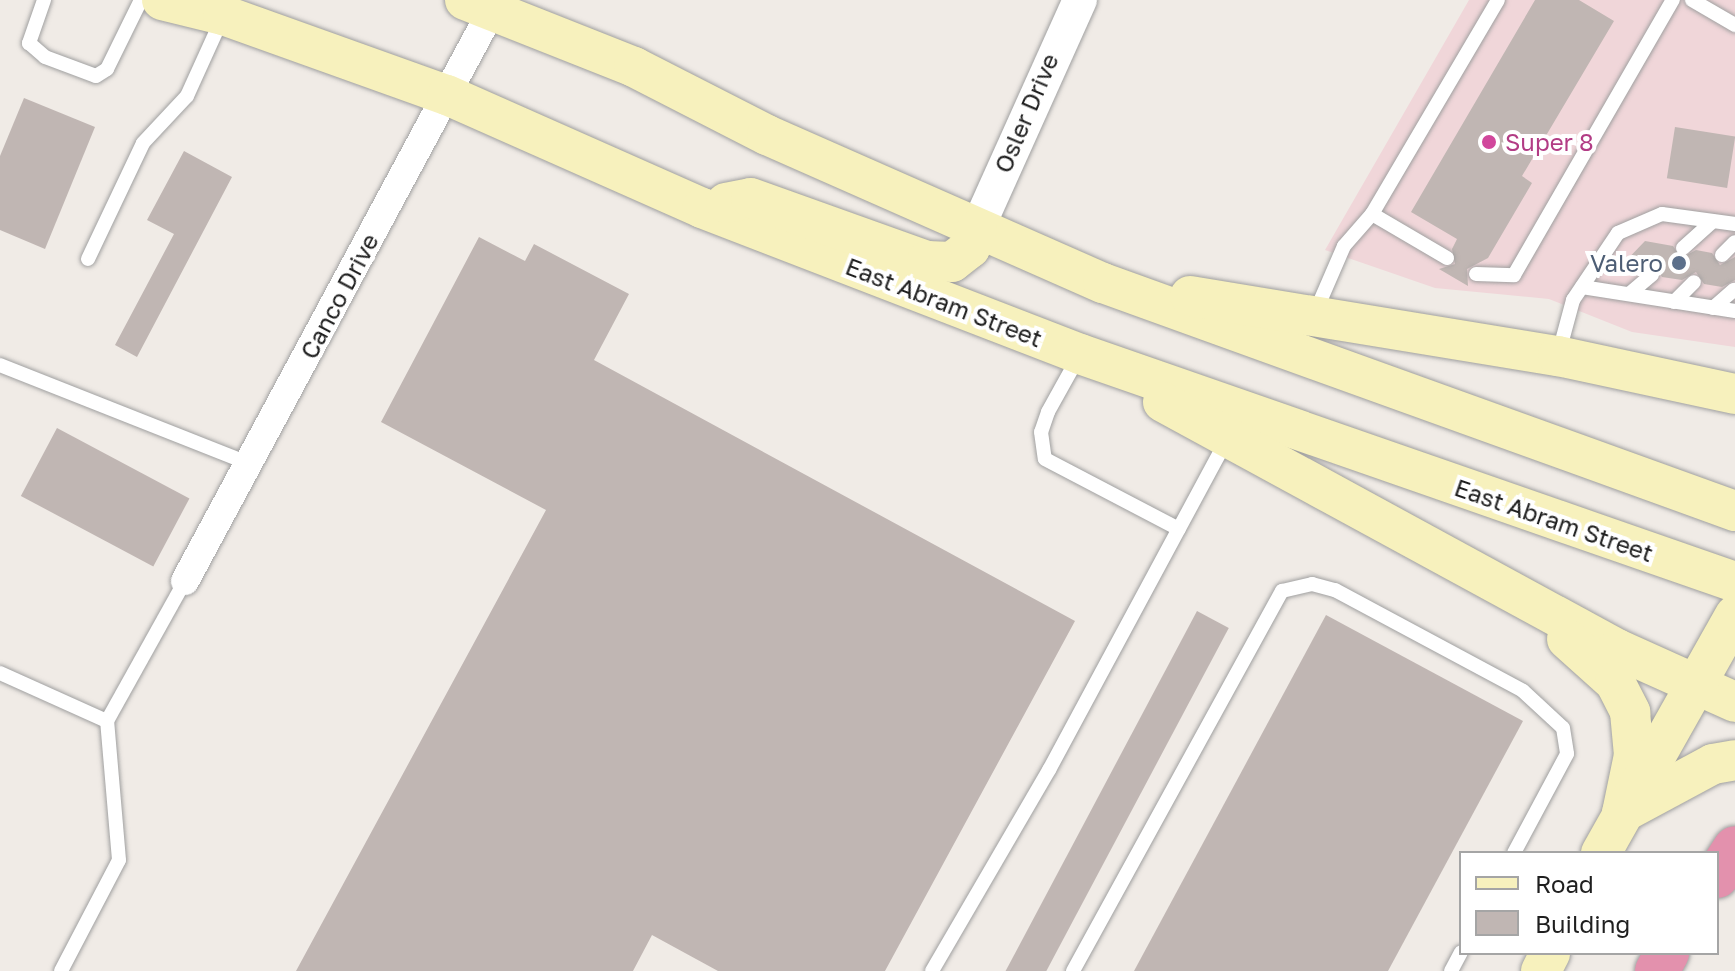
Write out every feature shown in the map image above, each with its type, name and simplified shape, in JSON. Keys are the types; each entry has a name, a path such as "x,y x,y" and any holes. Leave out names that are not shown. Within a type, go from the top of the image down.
{"highway":[{"path":"1719,873 1735,848"}],"main road":[{"name":"East Abram Street","path":"162,0 223,15 447,95 702,208 1080,354 1735,582"},
{"path":"479,5 634,67 977,229 1103,283 1735,511"},
{"path":"702,208 751,198 927,261 952,262 970,248 977,229"},
{"path":"1103,283 1315,314 1558,356 1658,374 1735,394"},
{"path":"1080,354 1227,439 1484,577 1694,688 1735,702"},
{"path":"1658,374 1735,373"},
{"path":"1484,577 1615,682 1630,712 1634,755 1622,813"},
{"path":"1602,851 1735,616"},
{"path":"1622,813 1713,764 1735,760"}],"street":[{"name":"Osler Drive","path":"977,229 1080,0"},
{"name":"Canco Drive","path":"185,581 447,95 479,5"}],"lane":[{"path":"44,0 29,43 45,57 96,76 107,69 141,0"},
{"path":"1315,314 1344,246 1372,214 1498,0"},
{"path":"1476,274 1514,275 1673,0"},
{"path":"1692,0 1735,25"},
{"path":"88,259 143,143 187,96 223,15"},
{"path":"1372,214 1447,258"},
{"path":"1558,356 1582,287 1618,233 1662,214 1735,224"},
{"path":"1683,248 1713,221"},
{"path":"1722,255 1735,242"},
{"path":"1629,294 1652,275"},
{"path":"1674,302 1694,282"},
{"path":"1582,287 1735,311"},
{"path":"1713,308 1734,290"},
{"path":"1080,354 1048,412 1041,432 1045,459 1179,529"},
{"path":"0,365 248,463"},
{"path":"932,971 1227,439"},
{"path":"61,971 119,860 107,721 185,581"},
{"path":"1073,971 1282,591 1312,584 1335,590 1523,691 1563,728 1567,754 1515,851"},
{"path":"0,673 107,721"}],"shaded area":[{"path":"1469,0 1735,0 1735,347 1632,332 1549,299 1435,288 1325,250"}],"building":[{"name":"Super 8","path":"1535,0 1579,0 1614,21 1522,176 1532,183 1488,258 1467,269 1468,286 1439,269 1455,264 1452,249 1457,239 1411,212"},
{"path":"24,98 95,127 45,249 0,230 0,156"},
{"path":"1675,127 1735,137 1727,188 1667,178"},
{"path":"184,151 232,177 137,357 115,345 174,234 147,220"},
{"path":"479,237 525,261 534,244 629,294 594,360 1075,621 885,971 718,971 652,935 633,971 296,971 546,510 381,422"},
{"name":"Valero","path":"1645,241 1673,246 1681,258 1696,250 1712,253 1720,265 1735,257 1735,280 1722,287 1704,284 1696,272 1682,280 1662,277 1655,265 1639,273 1618,269"},
{"path":"57,428 189,498 153,566 21,496"},
{"path":"1197,611 1229,628 1046,971 1006,971"},
{"path":"1326,615 1523,721 1388,971 1134,971"}],"place":[{"name":"Super 8","path":"1489,142"},
{"name":"Valero","path":"1679,263"}]}
